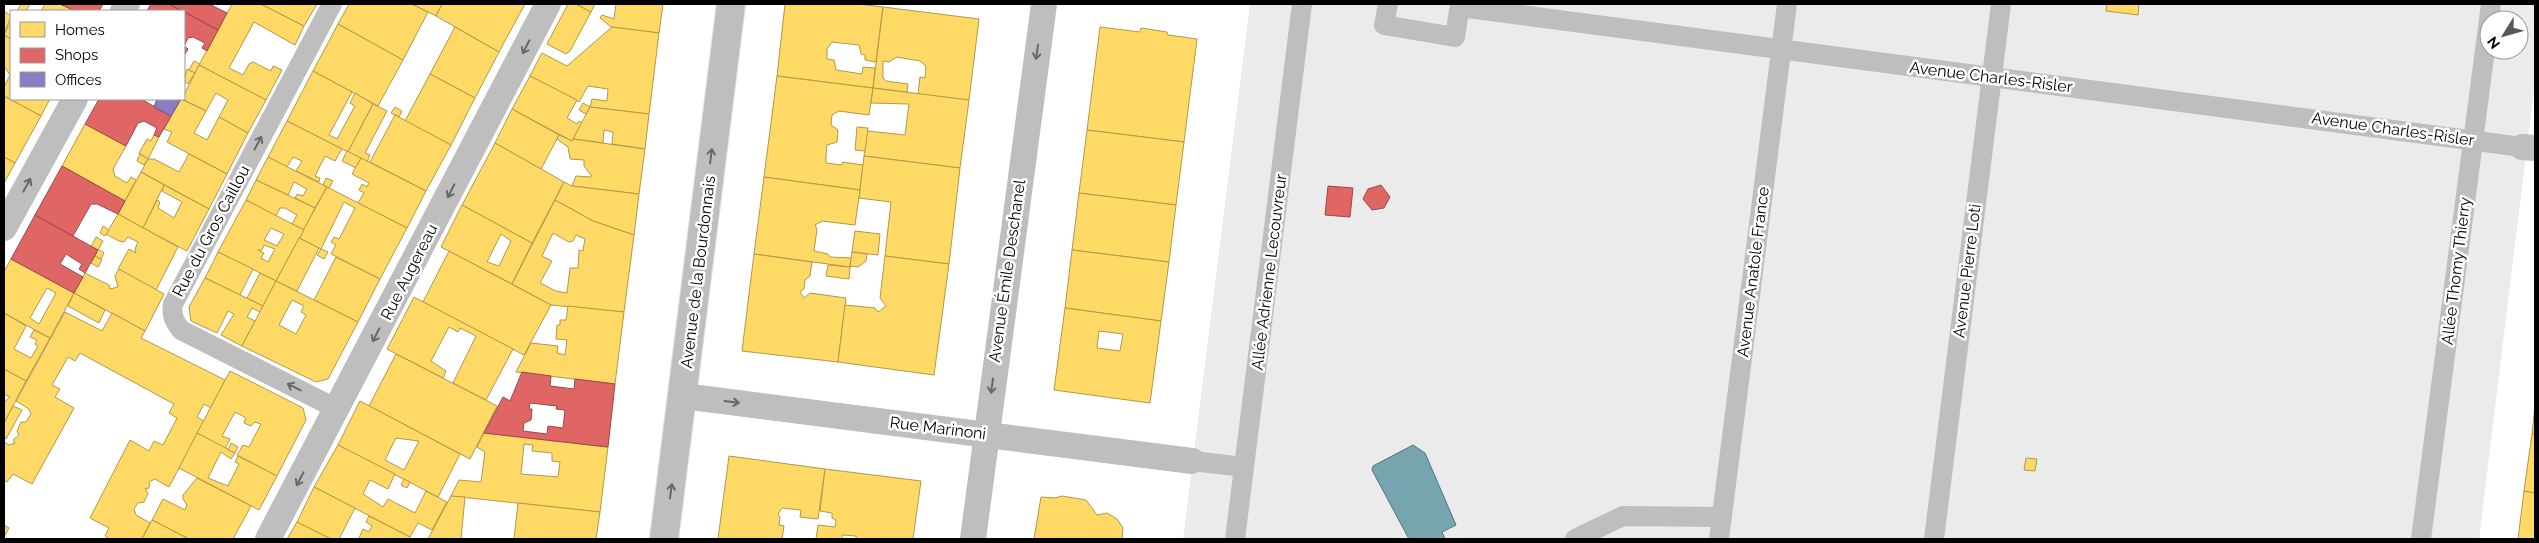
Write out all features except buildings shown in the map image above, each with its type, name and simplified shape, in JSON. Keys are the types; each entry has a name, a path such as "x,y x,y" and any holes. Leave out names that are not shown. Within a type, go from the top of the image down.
{"main road":[{"name":"Avenue de la Bourdonnais","path":"664,539 731,4"}],"street":[{"name":"Rue du Gros Caillou","path":"332,4 173,304 172,317 180,330 337,409"},
{"name":"Rue Augereau","path":"268,539 548,4"},
{"name":"Avenue Émile Deschanel","path":"973,539 985,434 1044,4"},
{"name":"Allée Adrienne Lecouvreur","path":"1235,539 1302,4"},
{"name":"Avenue Charles-Risler","path":"1388,4 1384,26 1455,37 1460,6 2529,147"},
{"name":"Avenue Anatole France","path":"1719,539 1787,4"},
{"name":"Avenue Pierre Loti","path":"1940,537 1991,77 2001,4"},
{"name":"Allée Thomy Thierry","path":"2421,539 2491,4"},
{"path":"4,228 74,100"},
{"name":"Rue Marinoni","path":"683,396 1192,461"},
{"path":"1192,461 1244,468"},
{"path":"1574,539 1623,516 1722,517"}],"shaded area":[{"path":"1250,4 2535,4 2535,81 2479,539 1183,539"}]}
